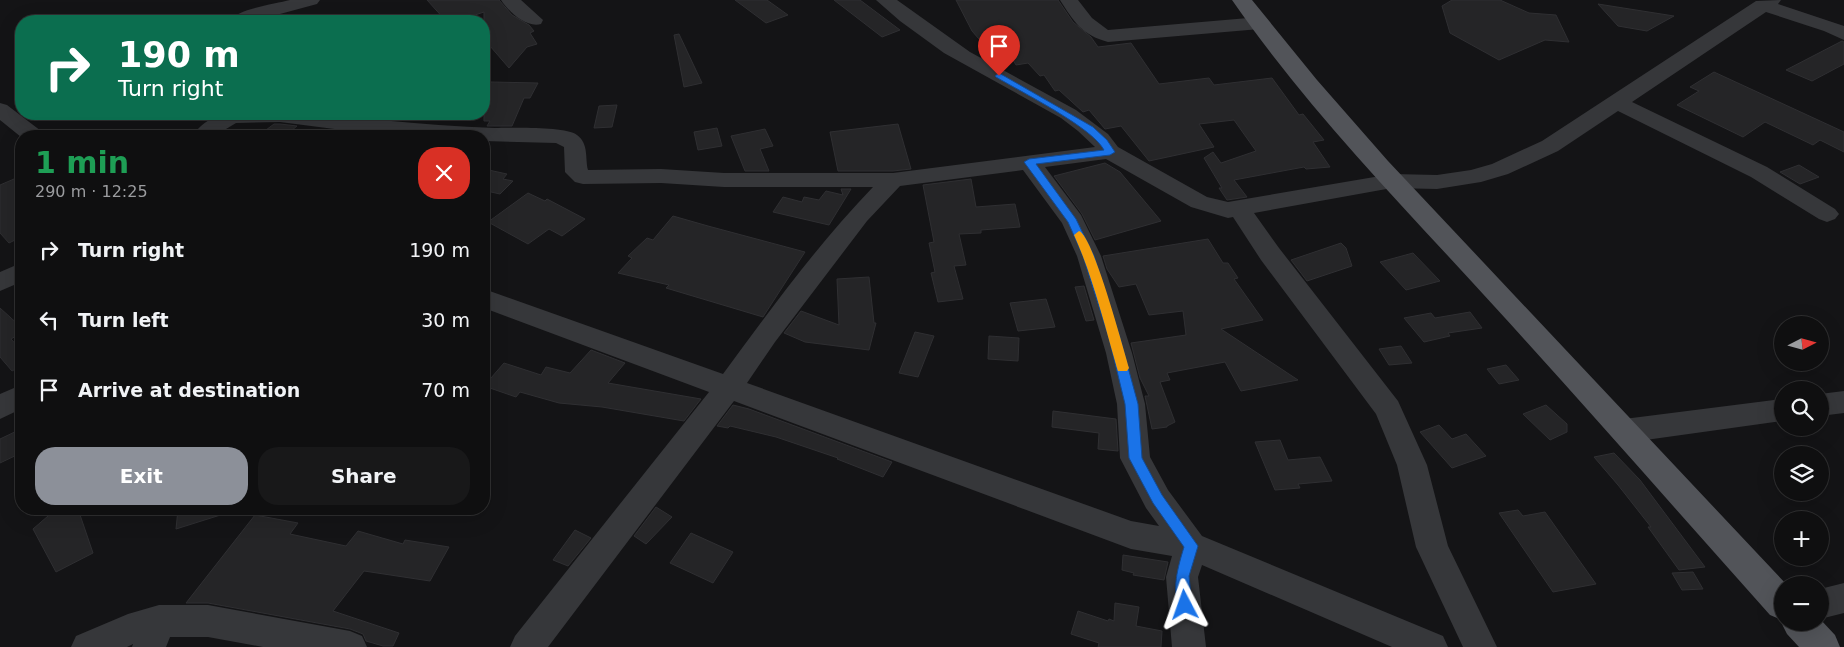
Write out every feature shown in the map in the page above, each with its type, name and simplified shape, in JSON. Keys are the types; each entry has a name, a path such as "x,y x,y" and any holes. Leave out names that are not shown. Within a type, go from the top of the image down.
{"main road":[{"path":"1242,0 1303,79 1392,181 1774,595"},
{"path":"1807,631 1822,647"}],"street":[{"path":"254,15 311,0"},
{"path":"510,0 534,20"},
{"path":"884,0 975,63 1074,118 1104,142 1110,152 1199,202 1228,210 1392,181 1437,182 1473,177 1500,169 1550,146 1768,2 1844,34"},
{"path":"1068,0 1086,24 1098,34 1108,36 1260,24"},
{"path":"1616,102 1759,172 1827,214"},
{"path":"0,109 26,130"},
{"path":"208,130 225,120"},
{"path":"311,120 350,125 423,130"},
{"path":"490,134 556,136 569,139 575,146 576,172 583,177 661,176 724,180 893,180 1110,152"},
{"path":"1029,162 1072,221 1089,256 1111,326 1132,404 1135,458 1157,499 1191,546"},
{"path":"535,644 766,335 854,223 893,180"},
{"path":"1240,208 1270,254 1388,409 1412,465 1432,547 1480,647"},
{"path":"0,282 15,275"},
{"path":"490,300 1131,535 1191,546 1431,647"},
{"path":"0,408 15,399"},
{"path":"1829,404 1844,402"},
{"path":"1624,431 1774,411"},
{"path":"1189,647 1182,576 1191,546"},
{"path":"1829,602 1844,598"},
{"path":"88,647 128,630 154,634 208,621 350,647"}],"building":[{"path":"427,0 499,0 512,15 529,25 534,31 530,33 537,44 527,47 509,68 490,46 490,15 484,15 484,12 475,15 441,15"},
{"path":"735,0 767,0 788,15 766,23"},
{"path":"834,0 860,0 900,30 882,37"},
{"path":"956,0 1058,0 1073,22 1091,37 1098,47 1131,43 1159,84 1209,78 1214,85 1272,78 1299,115 1303,114 1324,140 1313,142 1330,167 1306,169 1304,167 1234,180 1247,197 1227,200 1204,158 1213,152 1221,163 1256,151 1234,120 1199,124 1214,147 1149,161 1121,126 1105,129 1089,110 1083,112 1059,90 1055,91 1044,75 1040,76 1028,63 1016,65 1008,52 995,55 989,45 985,46 972,31"},
{"path":"1452,0 1500,0 1529,13 1556,15 1569,42 1545,40 1499,60 1450,33 1442,6"},
{"path":"1598,4 1674,16 1647,31 1618,26"},
{"path":"679,34 702,83 684,87 674,35"},
{"path":"1842,41 1844,42 1844,64 1812,81 1786,70"},
{"path":"1714,72 1844,132 1844,152 1820,140 1813,145 1765,122 1743,137 1677,105 1699,91 1690,87"},
{"path":"490,83 538,83 530,98 524,98 512,126 487,126 490,121 484,121 490,120"},
{"path":"617,105 612,127 594,128 599,106"},
{"path":"274,124 297,126 292,130 266,130"},
{"path":"898,124 911,169 893,171 838,171 830,132"},
{"path":"717,128 722,146 698,150 694,132"},
{"path":"765,129 773,146 760,149 769,171 745,171 731,136"},
{"path":"1105,163 1120,172 1161,221 1095,240 1082,214 1054,176"},
{"path":"1799,165 1819,177 1800,184 1780,172"},
{"path":"490,170 507,174 503,179 513,181 500,194 490,193"},
{"path":"15,179 15,240 9,243 0,233 0,185"},
{"path":"971,179 976,207 1015,204 1020,227 981,230 981,233 959,234 966,265 954,266 963,299 938,302 931,273 935,272 929,243 934,242 923,185"},
{"path":"841,189 851,189 829,225 773,212 783,197 802,202 804,197 819,200 826,191 843,195"},
{"path":"528,193 545,201 547,199 585,219 562,236 549,229 528,244 490,223 490,221"},
{"path":"673,216 805,252 763,317 666,288 669,285 618,273 632,258 628,256 647,238 653,240"},
{"path":"1208,239 1223,263 1228,263 1238,278 1234,279 1263,320 1221,329 1298,380 1241,391 1225,362 1167,373 1170,380 1160,382 1175,422 1167,427 1152,429 1145,396 1149,396 1140,378 1131,343 1186,335 1183,311 1149,315 1136,284 1119,287 1107,269 1103,256"},
{"path":"1341,243 1346,248 1352,266 1307,281 1291,260"},
{"path":"1413,253 1440,281 1406,290 1380,262"},
{"path":"869,277 874,323 876,323 869,350 805,342 784,333 801,311 839,325 837,279"},
{"path":"1084,286 1094,320 1086,321 1075,287"},
{"path":"1046,299 1055,327 1018,331 1010,303"},
{"path":"0,308 15,322 15,337 11,339 15,343 15,369 12,371 0,357"},
{"path":"1470,312 1482,328 1448,333 1450,336 1424,342 1404,318 1431,313 1435,318"},
{"path":"915,332 934,336 918,377 899,373"},
{"path":"989,336 1019,338 1018,361 988,359"},
{"path":"1401,346 1412,363 1389,365 1379,349"},
{"path":"591,350 625,363 608,383 701,399 684,421 602,407 559,403 520,392 516,397 490,388 490,379 504,363 541,375 546,367 570,373"},
{"path":"1506,365 1519,380 1499,384 1487,369"},
{"path":"733,405 749,409 892,462 883,477 838,458 776,437 730,426 728,428 717,426"},
{"path":"1546,405 1567,424 1567,432 1550,440 1523,414"},
{"path":"1053,411 1116,419 1118,451 1098,449 1099,433 1052,427"},
{"path":"1439,425 1452,439 1466,434 1486,456 1452,468 1420,432"},
{"path":"15,432 15,456 0,463 0,439"},
{"path":"1280,440 1288,460 1320,457 1332,481 1298,484 1300,488 1275,490 1255,442"},
{"path":"1614,453 1640,480 1705,567 1679,570 1648,527 1651,527 1594,457"},
{"path":"656,507 672,517 646,544 634,536"},
{"path":"1518,510 1523,516 1545,512 1596,584 1553,592 1499,513"},
{"path":"49,515 80,515 93,553 56,572 33,529"},
{"path":"177,515 220,515 176,529"},
{"path":"255,515 298,523 290,534 346,546 358,531 403,544 405,540 449,547 430,581 364,571 333,611 399,633 393,646 383,646 366,641 363,634 350,629 208,603 186,603"},
{"path":"575,530 591,538 568,566 553,560"},
{"path":"691,533 733,552 713,583 670,563"},
{"path":"1123,555 1168,562 1164,580 1133,575 1134,573 1122,570"},
{"path":"1693,572 1703,589 1682,590 1672,573"},
{"path":"1115,603 1139,607 1136,626 1162,631 1161,647 1098,647 1099,643 1071,634 1078,611 1108,621 1109,619 1114,621"}],"slow traffic":[{"path":"1079,235 1089,256 1106,307 1123,368"}],"route":[{"path":"999,76 1074,118 1104,142 1110,152 1029,162 1072,221 1089,256 1106,307 1132,404 1135,458 1157,499 1191,546 1182,576 1185,605"}]}
